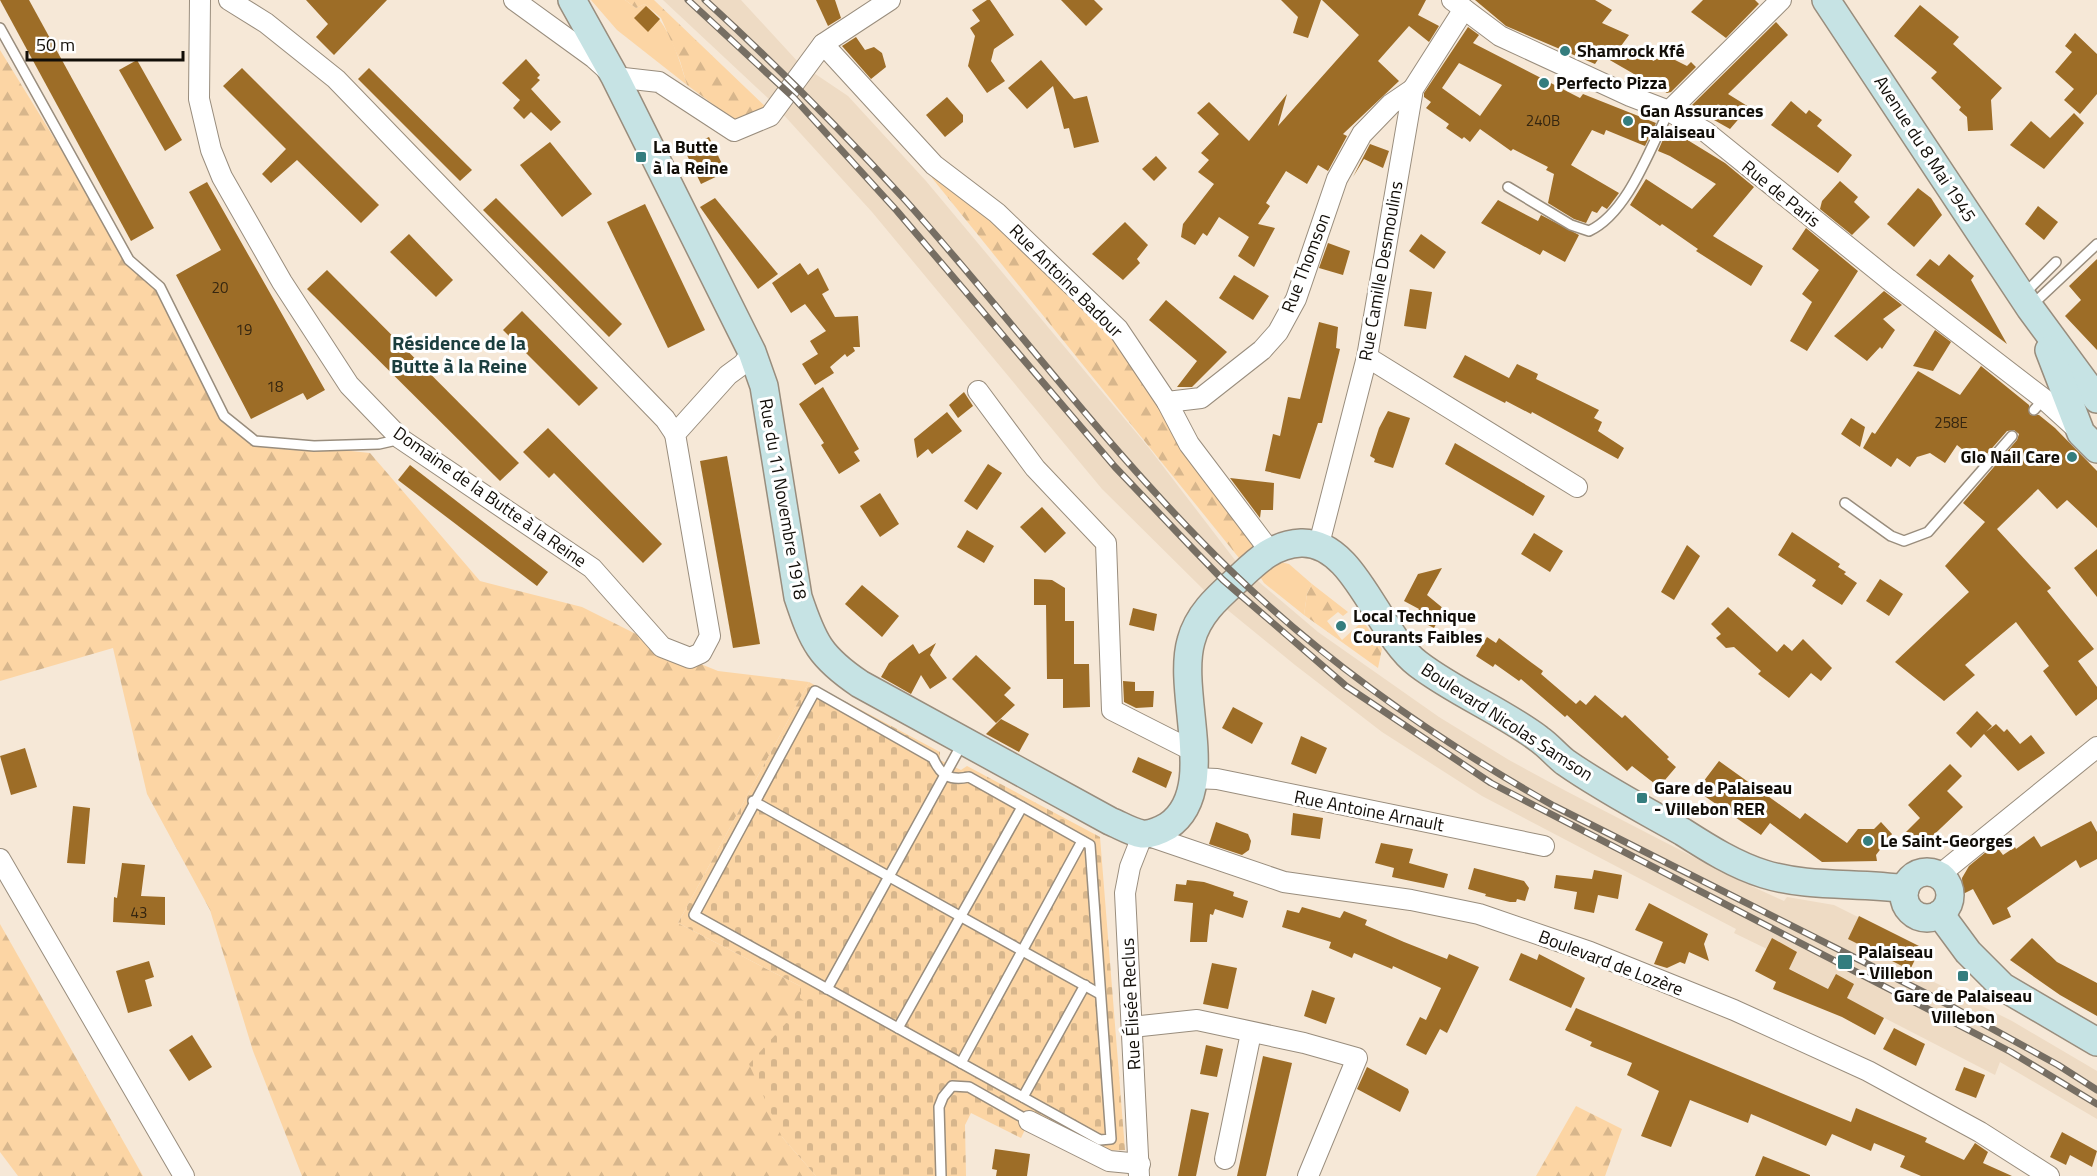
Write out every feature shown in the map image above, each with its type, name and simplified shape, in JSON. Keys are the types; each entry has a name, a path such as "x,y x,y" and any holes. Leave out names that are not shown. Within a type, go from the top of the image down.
{"street":[{"name":"Domaine de la Butte à la Reine","path":"200,0 199,99 211,150 222,177 282,282 349,385 401,440 592,568 662,647 690,658 701,653 710,636 675,434 665,419 336,79 266,23 229,0"},
{"path":"514,0 594,58 615,77 659,82 734,131 771,116 823,44 878,3"},
{"name":"Rue du 11 Novembre 1918","path":"572,0 615,77 752,352 764,387 798,597 808,628 823,654 834,666 860,684 963,742 1110,821 1143,834"},
{"path":"1669,111 1781,0"},
{"name":"Avenue du 8 Mai 1945","path":"1826,0 2028,305"},
{"name":"Rue de Paris","path":"1458,4 1500,36 1630,96 1669,111 1706,132 2039,405 2089,441"},
{"name":"Rue Camille Desmoulins","path":"1319,544 1367,357 1413,89 1458,4"},
{"name":"Rue Antoine Badour","path":"823,44 934,165 997,213 1118,329 1167,402 1189,444 1270,551"},
{"name":"Rue Thomson","path":"1167,402 1201,398 1262,350 1278,332 1296,299 1337,178 1362,134 1391,104 1413,89"},
{"path":"2028,305 2096,395"},
{"name":"Rue de Paris","path":"2028,305 2089,441"},
{"path":"675,434 752,352"},
{"path":"1367,357 1577,487"},
{"path":"978,391 1035,468 1106,543 1112,710 1193,751"},
{"path":"1143,834 1158,831 1177,819 1189,801 1194,778 1186,677 1193,634 1203,613 1270,551 1300,543 1319,544"},
{"name":"Boulevard Nicolas Samson","path":"1319,544 1345,562 1392,638 1419,665 1539,739 1566,762 1630,802 1719,854 1764,874 1832,885 1905,889"},
{"path":"1938,876 2097,747"},
{"name":"Rue Antoine Arnault","path":"1194,778 1217,779 1544,846"},
{"name":"Rue Élisée Reclus","path":"1139,1170 1125,893 1130,867 1143,834"},
{"name":"Boulevard de Lozère","path":"1143,834 1284,882 1412,900 1479,914 1590,952 1734,1010 1868,1071 1980,1132 2049,1176"},
{"path":"0,859 184,1176"},
{"path":"1919,874 1938,876 1944,881 1950,894 1948,902 1940,914 1928,918 1916,916 1905,901 1905,889 1919,874"},
{"path":"1940,914 1968,952 2003,987 2097,1042"},
{"path":"1132,1027 1197,1020 1304,1043 1357,1058 1308,1176"},
{"path":"1225,1159 1251,1033"},
{"path":"1029,1121 1108,1161 1139,1170"}],"lane":[{"path":"0,28 129,260 160,287 224,416 255,441 275,444 368,444 401,440"},
{"path":"1508,187 1571,225 1589,231 1603,225 1625,198 1669,111"},
{"path":"2028,305 2097,244"},
{"path":"2028,305 2056,262"},
{"path":"1845,503 1891,536 1904,541 1928,532 2012,436"},
{"path":"814,691 933,758 945,776 969,777 1090,845 1111,1139 1100,1140 694,915 753,801 814,691"},
{"path":"827,989 963,742"},
{"path":"753,801 1100,993"},
{"path":"898,1028 1022,807"},
{"path":"961,1063 1082,841"},
{"path":"1023,1097 1085,985"},
{"path":"940,1176 939,1107 947,1090 952,1086 969,1087 1029,1121"}],"shaded area":[{"path":"663,0 741,0 799,63 848,96 926,181 1149,448 1238,564 1318,632 1439,717 1509,760 1566,791 1736,879 1784,901 1787,897 1834,905 1898,937 1888,959 2012,1021 2097,1071 2097,1119 2000,1062 1995,1075 1805,977 1764,955 1767,949 1734,933 1736,929 1482,796 1382,732 1295,665 1208,594 1102,489 872,212 771,101"}],"green space":[{"path":"591,0 625,0 636,8 645,4 666,31 676,51 687,85 617,30"},
{"path":"625,0 654,0 769,110 742,121 733,119 687,85 680,61 661,18 645,4 636,8"},
{"path":"0,50 129,260 160,287 223,416 255,441 370,453 480,581 582,607 676,654 718,671 809,682 678,923 800,986 805,1001 782,1137 816,1176 302,1176 253,1051 210,910 147,794 113,648 0,681"},
{"path":"933,170 992,214 1115,335 1255,547 1239,558 932,178"},
{"path":"1280,562 1289,564 1312,584 1307,594 1304,615 1264,583 1259,575"},
{"path":"1312,584 1348,612 1343,616 1338,612 1327,621 1342,640 1363,621 1382,649 1378,668 1304,615 1307,594"},
{"path":"809,682 940,752 940,760 961,770 967,766 1100,837 1125,1150 1098,1151 1032,1115 1021,1138 971,1113 965,1125 966,1176 816,1176 782,1137 749,1064 805,1002 800,998 800,986 678,923"},
{"path":"0,924 143,1176 18,1176 0,1152"},
{"path":"1576,1106 1622,1129 1605,1176 1536,1176"}],"building":[{"path":"0,0 29,0 154,228 131,241"},
{"path":"306,0 387,0 334,55 316,37 328,24"},
{"path":"816,0 835,0 841,18 828,26"},
{"path":"990,0 1014,35 994,49 991,61 1005,81 987,93 968,66 975,36 970,28 980,21 972,10"},
{"path":"1061,0 1094,0 1103,9 1086,26"},
{"path":"1281,0 1321,0 1308,38 1293,33 1298,17"},
{"path":"1322,0 1426,0 1418,15 1439,26 1429,42 1409,26 1378,61 1399,81 1343,134 1347,136 1328,171 1318,165 1307,184 1286,171 1266,203 1270,206 1258,224 1275,228 1254,267 1238,256 1249,237 1219,217 1207,236 1203,233 1195,245 1181,237 1183,224 1214,184 1198,172 1209,160 1201,153 1219,134 1197,113 1209,102 1249,141 1287,94 1278,126 1359,35"},
{"path":"1475,0 1595,0 1612,10 1602,23 1629,35 1621,46 1654,61 1659,52 1687,66 1691,62 1696,67 1671,92 1667,93 1601,55 1595,64 1506,26"},
{"path":"1703,0 1755,0 1759,4 1726,38 1691,12"},
{"path":"1920,5 1959,37 1953,44 2002,88 1991,100 1993,130 1968,131 1967,117 1959,110 1961,107 1931,78 1937,72 1894,36"},
{"path":"646,6 660,19 648,32 634,18"},
{"path":"1776,22 1788,35 1728,94 1749,107 1730,129 1714,120 1716,116 1692,105"},
{"path":"1468,27 1479,35 1473,43 1580,98 1583,94 1656,123 1645,146 1606,130 1604,135 1592,130 1571,165 1619,193 1607,209 1602,206 1597,213 1592,211 1586,223 1574,219 1548,203 1554,174 1546,170 1548,167 1513,149 1511,151 1480,129 1470,142 1464,137 1462,139 1446,128 1449,124 1426,108 1431,102 1424,97 1424,93","holes":["1459,63 1502,85 1480,116 1442,88"]},
{"path":"2075,33 2097,54 2097,94 2080,114 2064,100 2074,89 2055,72 2072,52 2065,46"},
{"path":"856,37 865,50 874,47 882,53 886,67 871,79 842,46"},
{"path":"526,59 540,75 537,78 540,80 531,89 561,122 551,131 531,112 524,119 513,108 520,100 502,83"},
{"path":"137,60 182,140 165,151 119,70"},
{"path":"1041,60 1074,99 1087,96 1099,142 1074,148 1069,128 1064,129 1053,86 1027,109 1008,88"},
{"path":"242,68 379,205 361,223 297,160 271,183 262,174 286,149 223,86"},
{"path":"369,68 472,170 460,181 358,79"},
{"path":"947,97 963,115 963,122 945,137 926,115"},
{"path":"1791,101 1806,114 1809,110 1822,120 1817,126 1852,155 1838,173 1771,125"},
{"path":"2074,113 2084,123 2044,169 2010,145 2031,121 2050,138"},
{"path":"1668,128 1725,163 1754,187 1713,236 1763,266 1751,286 1696,251 1698,249 1662,224 1660,226 1630,205 1646,179 1692,209 1716,184 1658,151"},
{"path":"709,137 726,172 701,184 684,149"},
{"path":"550,142 592,194 562,217 520,165"},
{"path":"1370,144 1389,151 1383,168 1364,159 1353,177"},
{"path":"1156,156 1167,168 1154,181 1142,169"},
{"path":"1840,181 1858,197 1854,202 1870,217 1852,235 1820,209 1822,201"},
{"path":"207,182 325,390 307,400 303,393 251,419 176,275 221,250 189,192"},
{"path":"1918,188 1931,198 1942,215 1914,247 1887,224"},
{"path":"496,198 622,324 609,337 483,210"},
{"path":"715,198 778,274 758,289 700,207"},
{"path":"1498,200 1538,221 1541,215 1579,235 1565,262 1543,250 1540,255 1481,223"},
{"path":"645,204 705,330 668,348 607,222"},
{"path":"2038,206 2058,222 2044,240 2025,224"},
{"path":"1125,222 1148,245 1137,259 1140,263 1123,280 1092,254"},
{"path":"1806,228 1858,271 1807,351 1790,341 1812,302 1802,294 1819,270 1792,249"},
{"path":"409,234 453,280 436,297 390,252"},
{"path":"1421,234 1446,252 1434,269 1409,251"},
{"path":"1328,243 1350,251 1343,275 1319,268"},
{"path":"1949,254 1974,276 1971,280 2007,344 1916,275 1930,259 1939,266"},
{"path":"2097,259 2097,350 2065,316 2081,300 2069,286"},
{"path":"800,263 808,275 818,268 829,290 822,294 835,317 858,316 860,347 853,347 855,351 847,357 845,354 830,367 834,373 815,385 802,364 818,354 810,341 826,331 805,304 791,313 772,283"},
{"path":"327,270 519,463 500,481 307,289"},
{"path":"1234,275 1269,296 1253,320 1219,298"},
{"path":"1410,289 1432,292 1426,329 1404,326"},
{"path":"1884,291 1902,305 1883,319 1895,330 1882,349 1880,347 1867,361 1834,336"},
{"path":"1166,300 1227,352 1192,387 1177,387 1197,361 1149,320"},
{"path":"522,311 598,388 579,406 503,330"},
{"path":"1319,322 1338,327 1336,348 1340,349 1322,423 1318,423 1300,479 1265,471 1273,434 1280,436 1288,397 1300,399"},
{"path":"1935,330 1951,342 1933,371 1913,366"},
{"path":"1465,355 1509,378 1517,364 1538,374 1536,379 1599,410 1594,418 1602,422 1598,431 1624,448 1618,459 1532,412 1531,414 1506,401 1505,403 1453,377"},
{"path":"1981,366 2029,405 2030,415 2039,415 2055,428 2097,471 2097,528 2067,500 2057,509 2038,489 1997,529 2051,588 2047,591 2094,649 2078,661 2097,687 2097,699 2076,716 2043,671 2049,666 2016,622 1965,665 1975,675 1944,701 1895,662 1969,592 1945,566 1985,522 1963,503 2017,440 2019,434 2014,430 2007,431 1979,463 1957,445 1945,463 1930,453 1917,457 1910,467 1897,458 1891,467 1863,448 1872,432 1875,434 1918,371 1960,395"},
{"path":"823,387 859,449 854,452 860,461 839,474 821,445 824,443 799,404"},
{"path":"964,392 973,406 958,418 949,405"},
{"path":"1388,411 1410,418 1393,468 1374,462 1375,459 1370,456 1379,428"},
{"path":"947,412 962,431 932,454 928,449 917,458 914,439"},
{"path":"1851,418 1865,427 1860,447 1841,434"},
{"path":"548,428 662,544 643,563 554,473 549,478 523,452"},
{"path":"1455,443 1545,496 1533,516 1445,464"},
{"path":"727,456 760,644 733,648 700,461"},
{"path":"988,464 1002,473 977,510 964,501"},
{"path":"410,465 548,572 537,586 398,480"},
{"path":"1230,478 1274,483 1273,510 1261,510 1260,518"},
{"path":"880,493 899,524 880,537 860,506"},
{"path":"1042,507 1066,533 1045,553 1020,527"},
{"path":"967,530 994,546 984,563 957,547"},
{"path":"1792,532 1840,564 1838,567 1846,572 1844,574 1857,583 1842,605 1812,586 1816,580 1778,555"},
{"path":"1534,533 1563,551 1550,572 1521,554"},
{"path":"1687,545 1700,556 1674,600 1661,592"},
{"path":"2097,549 2097,597 2074,568"},
{"path":"1442,568 1427,595 1444,609 1434,628 1414,618 1419,609 1404,601 1418,574"},
{"path":"1034,579 1052,580 1065,588 1065,621 1074,621 1074,664 1089,664 1090,707 1063,708 1063,679 1047,679 1046,605 1034,605"},
{"path":"1880,579 1903,594 1889,616 1866,601"},
{"path":"862,585 899,616 882,637 845,604"},
{"path":"1728,607 1777,652 1784,644 1792,651 1803,639 1832,668 1821,681 1811,673 1789,698 1758,674 1761,671 1734,647 1726,648 1716,638 1721,634 1711,624"},
{"path":"1133,608 1157,614 1154,631 1129,625"},
{"path":"1487,637 1496,643 1499,638 1543,671 1541,674 1576,704 1580,700 1586,705 1595,695 1622,718 1625,715 1669,757 1667,759 1676,767 1659,787 1632,766 1627,771 1567,715 1565,717 1521,679 1519,681 1495,664 1493,667 1476,656"},
{"path":"936,643 930,655 947,678 930,689 921,675 911,694 881,677 889,663 913,644 919,654"},
{"path":"976,655 1011,688 1004,695 1015,705 996,723 952,679"},
{"path":"1123,681 1135,682 1135,691 1154,691 1153,707 1136,708 1124,702"},
{"path":"1233,707 1263,723 1252,744 1222,728"},
{"path":"1977,711 1992,726 1986,732 1996,724 2004,732 2007,729 2020,744 2031,735 2045,753 2018,771 1984,734 1971,748 1956,733"},
{"path":"1001,719 1029,734 1019,752 986,734"},
{"path":"1301,736 1327,748 1316,774 1291,764"},
{"path":"25,748 37,787 11,795 0,756"},
{"path":"1138,757 1172,772 1166,788 1132,772"},
{"path":"1719,761 1800,819 1805,813 1847,843 1858,829 1874,829 1881,822 1892,834 1876,855 1877,861 1822,862 1770,823 1761,835 1700,793 1700,786"},
{"path":"1950,764 1962,776 1947,791 1963,807 1921,847 1913,845 1903,835 1920,818 1908,805"},
{"path":"73,806 90,808 85,864 67,863"},
{"path":"1293,813 1323,818 1320,839 1291,835"},
{"path":"2091,821 2097,832 2097,859 2080,868 2076,860 2007,908 2011,917 1993,925 1973,889 1963,894 1962,878 1969,866 1992,847 1997,847 2003,855 2034,836 2041,847"},
{"path":"1216,822 1248,834 1251,841 1249,850 1242,855 1209,844"},
{"path":"1381,843 1413,849 1409,863 1448,874 1444,888 1392,877 1394,868 1375,863"},
{"path":"122,863 145,865 141,896 165,897 165,925 113,922 114,897 117,898"},
{"path":"1474,868 1524,881 1529,888 1525,901 1517,899 1516,902 1510,902 1468,889"},
{"path":"1594,870 1622,875 1618,899 1598,895 1594,913 1574,909 1577,892 1554,888 1556,875 1592,879"},
{"path":"1187,880 1204,882 1234,892 1233,896 1248,901 1243,918 1215,909 1213,915 1210,914 1207,942 1190,942 1193,903 1174,901 1176,884 1186,885"},
{"path":"1649,903 1708,934 1704,944 1709,961 1689,952 1685,964 1680,962 1667,968 1654,964 1663,942 1635,930"},
{"path":"1302,907 1340,918 1344,911 1367,920 1365,925 1404,942 1447,959 1449,954 1479,967 1447,1033 1440,1029 1426,1055 1406,1045 1420,1017 1426,1020 1441,988 1393,966 1392,969 1354,953 1352,958 1329,948 1331,942 1282,927 1287,910 1299,913"},
{"path":"1859,916 1921,947 1910,970 1848,939"},
{"path":"1772,938 1797,952 1789,969 1828,989 1836,974 1854,984 1847,998 1884,1018 1875,1035 1842,1017 1773,989 1776,982 1755,971"},
{"path":"2032,938 2057,962 2097,983 2097,1016 2060,995 2010,960"},
{"path":"1521,953 1537,960 1539,954 1585,978 1571,1008 1509,980"},
{"path":"149,961 154,977 145,980 152,1006 128,1013 116,971"},
{"path":"1212,963 1237,968 1228,1009 1203,1004"},
{"path":"1312,990 1335,998 1326,1024 1304,1016"},
{"path":"1576,1008 1851,1122 1856,1108 1927,1138 1925,1142 1964,1160 1975,1143 1988,1152 1983,1163 2012,1176 1921,1176 1900,1167 1905,1156 1874,1143 1871,1151 1832,1134 1826,1146 1751,1114 1748,1123 1690,1100 1671,1147 1641,1136 1659,1091 1627,1075 1632,1063 1590,1046 1592,1042 1565,1030"},
{"path":"1894,1028 1925,1044 1916,1066 1883,1049"},
{"path":"192,1035 212,1067 189,1081 169,1050"},
{"path":"1206,1045 1223,1049 1217,1077 1200,1074"},
{"path":"1263,1056 1292,1063 1266,1176 1237,1176"},
{"path":"1367,1067 1408,1089 1409,1092 1400,1112 1357,1089"},
{"path":"1964,1067 1985,1075 1976,1098 1955,1090"},
{"path":"1191,1109 1209,1113 1196,1176 1178,1176"},
{"path":"2062,1132 2097,1151 2092,1167 2070,1155 2066,1165 2050,1157"},
{"path":"995,1149 1030,1154 1027,1176 996,1176 997,1170 992,1169"},
{"path":"1763,1156 1810,1175 1810,1176 1755,1176"}],"railway":[{"path":"688,0 794,98 897,211 1115,467 1193,549 1223,580 1346,686 1491,783 2011,1052 2097,1104"},
{"path":"705,0 808,98 906,201 1104,435 1187,526 1267,604 1344,669 1426,727 1510,781 1554,806 1949,1005 2058,1065 2097,1090"}],"place":[{"name":"Shamrock Kfé","path":"1565,51"},
{"name":"Perfecto Pizza","path":"1544,83"},
{"name":"Gan Assurances Palaiseau","path":"1628,121"},
{"name":"La Butte à la Reine","path":"641,157"},
{"name":"Glo Nail Care","path":"2072,457"},
{"name":"Local Technique Courants Faibles","path":"1341,626"},
{"name":"Gare de Palaiseau - Villebon RER","path":"1642,798"},
{"name":"Le Saint-Georges","path":"1868,841"},
{"name":"Palaiseau - Villebon","path":"1845,962"},
{"name":"Gare de Palaiseau Villebon","path":"1963,976"}],"district":[{"name":"Résidence de la Butte à la Reine","path":"459,354"}]}
